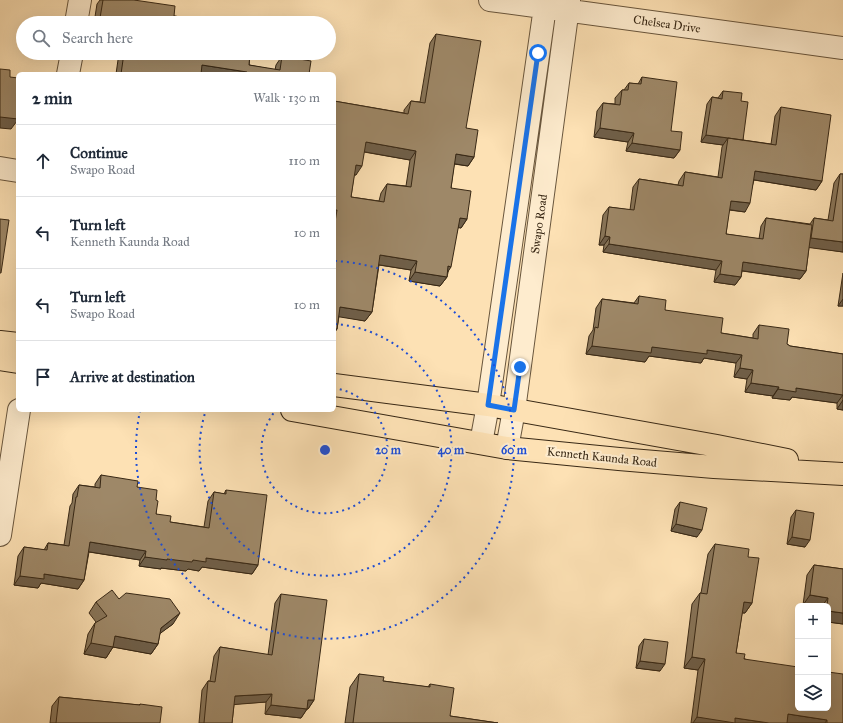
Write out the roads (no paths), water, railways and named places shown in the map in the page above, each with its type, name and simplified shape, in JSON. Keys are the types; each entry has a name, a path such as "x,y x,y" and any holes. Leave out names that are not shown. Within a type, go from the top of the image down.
{"main road":[{"path":"0,342 16,344"},
{"path":"0,359 16,362"},
{"name":"Kenneth Kaunda Road","path":"336,385 488,405 710,445 843,473"},
{"name":"Kenneth Kaunda Road","path":"303,412 507,448 706,467 843,473"}],"street":[{"path":"77,16 80,0"},
{"name":"Chelsea Drive","path":"490,0 568,5 843,48"},
{"path":"481,443 488,405 546,4"},
{"name":"Swapo Road","path":"507,448 514,410 568,5"},
{"path":"68,72 71,60"},
{"path":"0,168 16,171"},
{"path":"0,535 19,412"}]}
